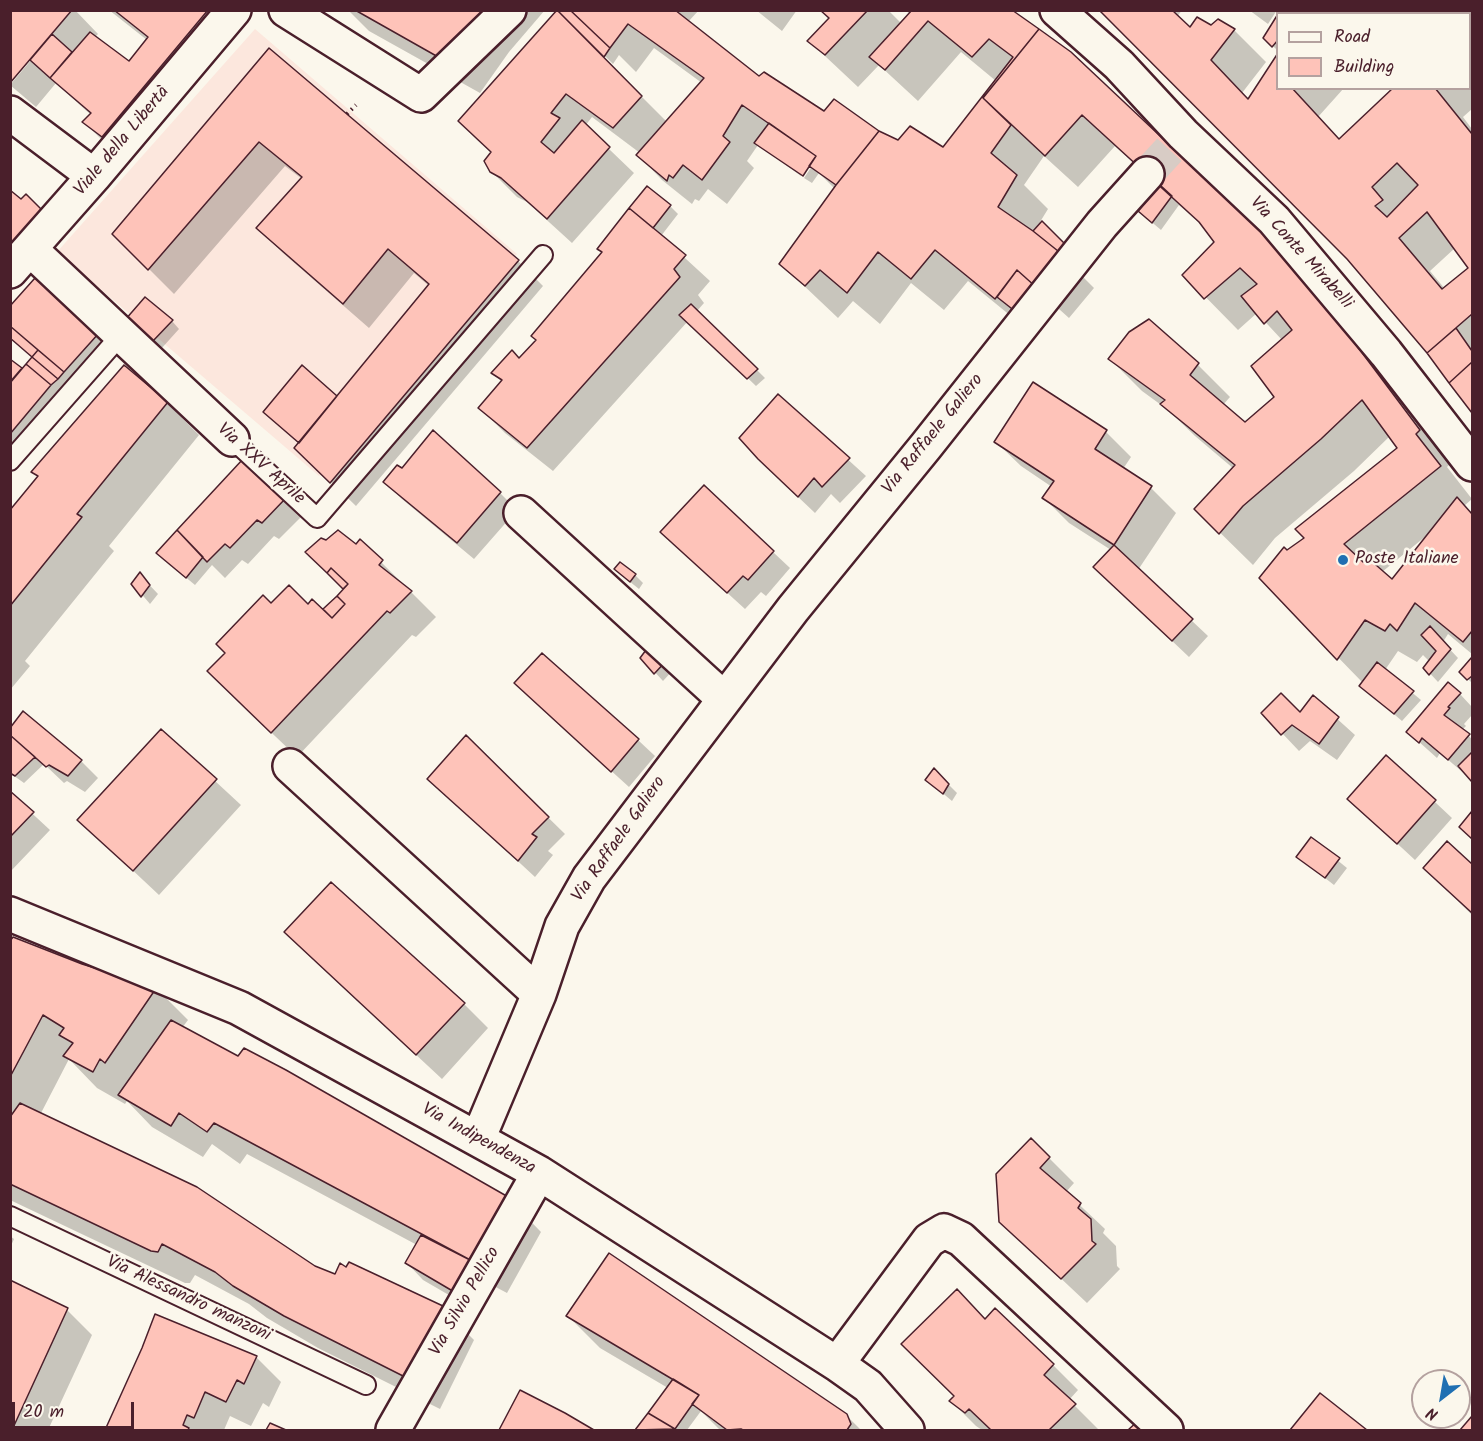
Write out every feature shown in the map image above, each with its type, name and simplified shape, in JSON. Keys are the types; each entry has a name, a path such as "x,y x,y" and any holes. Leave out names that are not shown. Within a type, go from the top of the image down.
{"street":[{"name":"Viale della Libertà","path":"20,260 234,10"},
{"path":"286,10 421,95 509,10"},
{"name":"Via Conte Mirabelli","path":"1057,10 1119,65 1178,141 1274,220 1386,354 1473,464"},
{"path":"10,113 94,176"},
{"name":"Via Raffaele Galiero","path":"478,1139 539,994 562,926 589,878 723,698 793,609 1102,224 1147,174"},
{"name":"Via XXV Aprile","path":"20,260 120,336 232,439"},
{"path":"521,513 723,698"},
{"path":"290,766 539,994"},
{"name":"Via Indipendenza","path":"10,914 238,1008 539,1173 837,1364 868,1386 907,1431"},
{"name":"Via Silvio Pellico","path":"393,1431 539,1173"},
{"path":"837,1364 930,1240 944,1231 961,1239 1166,1431"}],"lane":[{"name":"Via XXV Aprile","path":"232,439 317,518 543,255"},
{"path":"10,461 120,336"},
{"name":"Via Alessandro manzoni","path":"10,1216 366,1385"}],"path":[{"path":"347,114 356,105"}],"shaded area":[{"path":"255,29 517,254 319,476 57,252"}],"building":[{"path":"10,10 72,10 10,83"},
{"path":"114,10 208,10 102,137 82,122 91,113 50,78 90,32 129,61 148,37"},
{"path":"355,10 485,10 447,62"},
{"path":"557,10 642,96 613,128 566,94 551,113 560,118 541,142 554,153 582,120 610,147 547,219 501,178 490,172 484,161 491,152 458,121"},
{"path":"557,10 570,10 610,48 604,57"},
{"path":"570,10 675,10 759,76 764,72 824,111 834,99 879,131 836,185 809,166 816,156 742,105 723,136 730,142 702,180 683,165 673,178 669,175 667,181 636,155 704,78 628,24 610,48"},
{"path":"820,10 868,10 825,55 807,41 829,18"},
{"path":"912,10 1012,10 1039,29 983,98 1011,125 991,153 1017,175 998,207 1063,255 1036,287 1017,270 995,299 935,250 911,279 878,252 847,293 820,270 805,286 779,264 836,185 879,131 898,140 910,126 943,147 1013,57 989,39 972,57 928,21 885,70 869,57"},
{"path":"1099,10 1172,10 1190,27 1197,17 1211,25 1218,19 1235,29 1211,60 1248,99 1276,56 1276,90 1294,90 1339,139 1391,90 1437,90 1472,134 1472,314 1427,353 1347,259","holes":["1397,163 1418,185 1387,217 1375,206 1383,200 1372,187","1427,212 1468,268 1442,289 1399,238"]},
{"path":"1279,10 1352,10 1350,12 1278,12"},
{"path":"1441,10 1472,10 1471,50 1471,12 1438,12"},
{"path":"1276,17 1276,42 1272,47 1263,38"},
{"path":"1039,29 1071,52 1279,248 1420,430 1416,434 1441,466 1344,544 1363,562 1368,558 1392,579 1457,497 1472,514 1472,631 1463,642 1415,603 1397,631 1390,624 1385,631 1365,620 1337,660 1259,578 1284,547 1287,550 1304,538 1295,529 1397,448 1362,400 1321,439 1243,506 1219,534 1194,509 1235,465 1160,404 1165,400 1108,359 1129,332 1149,319 1199,363 1190,375 1245,422 1274,397 1251,366 1292,330 1277,311 1264,324 1241,296 1257,284 1240,268 1204,299 1182,275 1214,242 1199,222 1082,115 1045,156 983,98"},
{"path":"52,34 72,52 50,78 30,60"},
{"path":"269,48 519,260 330,483 294,448 429,284 388,249 343,304 256,228 302,177 259,142 148,270 112,234"},
{"path":"769,123 816,156 803,176 754,143"},
{"path":"1160,185 1172,196 1152,223 1138,211"},
{"path":"647,186 671,205 653,228 629,208"},
{"path":"10,190 21,199 26,194 45,213 10,250"},
{"path":"629,208 686,255 674,269 680,277 527,448 478,408 502,380 491,373 512,350 519,358 536,340 531,336 602,252 597,249"},
{"path":"1042,221 1070,249 1063,255 1033,231"},
{"path":"1017,270 1036,287 1016,312 997,297"},
{"path":"35,278 99,333 64,372 10,326 10,306"},
{"path":"145,297 173,320 152,342 125,320"},
{"path":"691,304 758,369 747,379 679,315"},
{"path":"10,326 38,350 32,357 10,338"},
{"path":"1456,328 1472,351 1472,362 1449,383 1427,353"},
{"path":"38,350 64,372 58,379 32,357"},
{"path":"32,357 58,379 51,385 26,364"},
{"path":"10,359 22,368 10,382"},
{"path":"1472,362 1472,413 1449,383"},
{"path":"26,364 51,385 10,434 10,383"},
{"path":"124,365 168,402 77,514 82,517 10,606 10,510 38,476 31,472"},
{"path":"302,365 337,396 299,443 263,412"},
{"path":"1033,382 1107,430 1095,449 1152,486 1114,545 1042,498 1054,481 994,442"},
{"path":"778,394 850,458 822,487 814,478 798,497 739,438"},
{"path":"433,430 501,492 457,543 383,482 397,465 402,468"},
{"path":"243,459 285,499 262,523 257,520 230,548 225,544 207,562 177,530"},
{"path":"704,485 774,551 748,580 743,576 727,593 660,532"},
{"path":"177,530 203,557 186,578 156,553"},
{"path":"338,530 356,544 360,539 383,560 379,565 412,591 390,613 387,611 271,733 207,671 225,653 216,644 263,595 271,603 289,585 308,604 312,599 332,618 345,604 337,596 348,584 331,568 327,573 305,552 321,538 326,540"},
{"path":"1114,545 1193,619 1172,641 1093,567"},
{"path":"620,562 636,574 630,582 614,569"},
{"path":"331,568 348,584 343,589 327,573"},
{"path":"140,572 150,585 141,597 131,584"},
{"path":"337,596 345,604 332,618 323,609"},
{"path":"1430,626 1451,649 1429,675 1423,668 1436,651 1421,635"},
{"path":"649,646 667,660 654,674 640,658"},
{"path":"542,653 639,739 611,772 514,683"},
{"path":"1472,657 1472,676 1467,680 1459,672"},
{"path":"1377,662 1414,691 1394,714 1359,686"},
{"path":"1448,682 1461,693 1444,715 1470,734 1448,760 1422,738 1419,743 1406,732"},
{"path":"1281,693 1300,712 1313,695 1339,717 1319,744 1292,725 1281,735 1261,713"},
{"path":"23,711 82,760 68,776 49,765 46,767 10,735 10,728"},
{"path":"161,729 217,779 133,871 77,820"},
{"path":"10,735 35,757 15,776 10,773"},
{"path":"466,735 549,817 532,834 537,837 518,861 427,779"},
{"path":"1472,752 1472,782 1458,766"},
{"path":"1386,755 1436,800 1397,844 1347,799"},
{"path":"934,768 949,784 943,794 925,780"},
{"path":"10,791 34,812 10,837"},
{"path":"1472,811 1472,839 1459,827"},
{"path":"1311,837 1340,858 1325,878 1296,857"},
{"path":"1447,841 1472,864 1472,913 1423,868"},
{"path":"331,882 465,1003 416,1055 284,932"},
{"path":"13,937 82,964 157,987 105,1063 100,1059 93,1072 63,1056 73,1043 59,1035 64,1028 43,1015 10,1077 10,941"},
{"path":"171,1020 238,1056 244,1048 286,1070 510,1198 474,1262 214,1123 207,1132 179,1113 171,1126 118,1095"},
{"path":"20,1103 197,1187 315,1266 335,1274 340,1263 346,1267 349,1262 443,1306 407,1378 284,1316 233,1286 215,1272 162,1244 158,1252 151,1251 10,1184 10,1117"},
{"path":"1031,1138 1050,1157 1040,1168 1081,1203 1078,1208 1091,1219 1092,1241 1096,1244 1061,1279 999,1222 996,1174"},
{"path":"421,1235 474,1262 456,1293 405,1263"},
{"path":"609,1253 847,1414 851,1424 847,1430 727,1430 692,1404 699,1395 566,1316"},
{"path":"10,1280 68,1308 12,1430 10,1429"},
{"path":"957,1289 985,1319 995,1308 1054,1364 1044,1375 1076,1404 1049,1430 991,1430 969,1409 965,1413 949,1401 954,1396 901,1344"},
{"path":"155,1314 257,1356 244,1384 237,1380 226,1402 205,1392 194,1418 187,1415 183,1425 189,1428 188,1430 105,1430 142,1348"},
{"path":"673,1379 699,1395 675,1429 648,1413"},
{"path":"520,1390 565,1413 594,1430 499,1430"},
{"path":"1320,1393 1367,1430 1290,1430"},
{"path":"648,1413 675,1429 635,1430"},
{"path":"1471,1417 1472,1430 1460,1430 1471,1429"},
{"path":"1139,1420 1150,1430 1128,1430"},
{"path":"270,1423 286,1430 266,1430"}],"tunnel":[{"path":"1147,174 1172,147"}],"place":[{"name":"Poste Italiane","path":"1343,560"}]}
